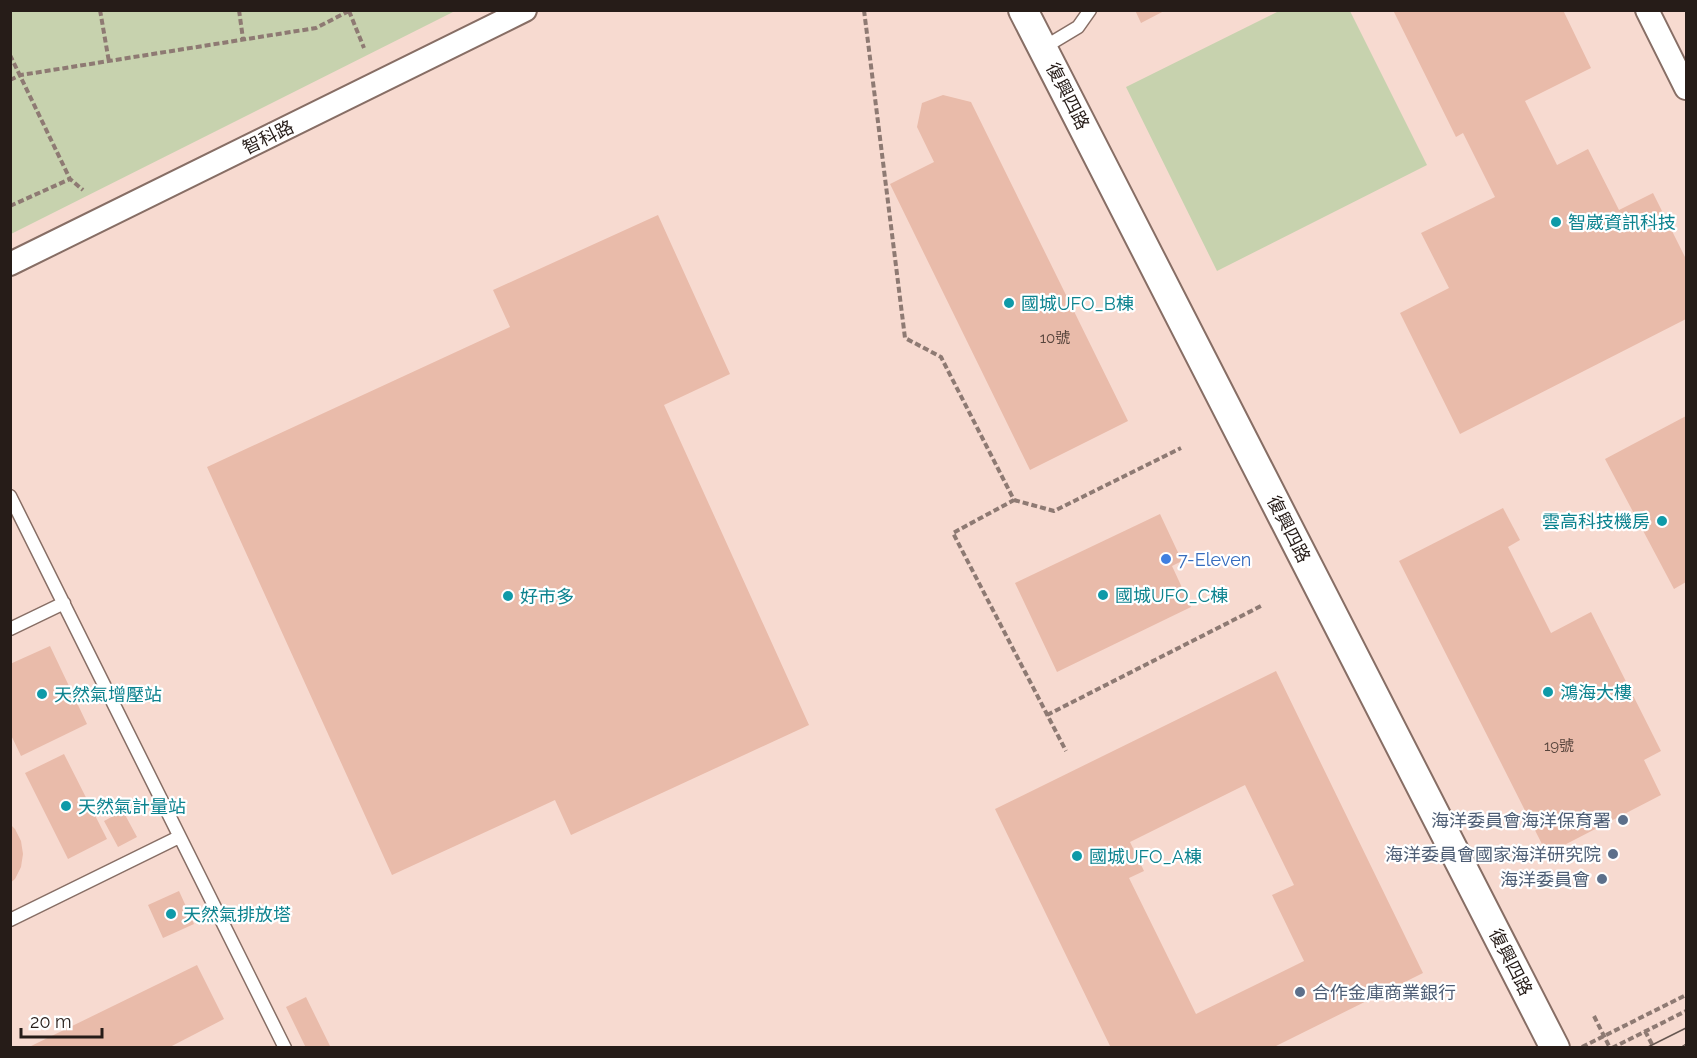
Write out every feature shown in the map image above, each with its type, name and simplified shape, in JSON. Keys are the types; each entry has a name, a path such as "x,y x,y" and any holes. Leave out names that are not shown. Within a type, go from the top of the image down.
{"street":[{"name":"智科路","path":"10,264 525,10"},
{"name":"復興四路","path":"1023,10 1555,1047"},
{"path":"1647,10 1686,88"}],"lane":[{"path":"1043,48 1078,27 1090,10"},
{"path":"10,496 285,1047"},
{"path":"10,629 64,603"},
{"path":"10,920 179,837"}],"path":[{"path":"100,10 109,62"},
{"path":"239,10 243,39"},
{"path":"864,10 905,338 941,357 1014,500"},
{"path":"10,80 21,75 316,28 349,11 364,48"},
{"path":"10,55 70,179 83,190"},
{"path":"10,206 70,179"},
{"path":"1066,751 953,532 1014,500 1054,511 1182,448"},
{"path":"1047,715 1261,606"},
{"path":"1581,1047 1686,995"},
{"path":"1594,1016 1611,1047 1686,1011"},
{"path":"1646,1031 1654,1047"}],"green space":[{"path":"11,10 455,10 455,11 11,234"},
{"path":"1279,11 1350,11 1427,165 1217,271 1126,87"}],"building":[{"path":"1135,10 1166,10 1141,23"},
{"name":"智崴資訊科技","path":"1393,10 1563,10 1591,68 1525,101 1557,165 1588,149 1619,210 1653,193 1686,259 1686,319 1460,434 1400,313 1449,288 1421,233 1495,197 1463,133 1456,137"},
{"name":"國城UFO_B棟","path":"943,95 971,102 1128,421 1030,470 890,184 934,162 917,127 922,103"},
{"name":"好市多","path":"658,215 730,374 664,405 809,725 571,835 555,800 392,875 207,467 510,327 493,290"},
{"name":"雲高科技機房","path":"1686,416 1686,582 1674,589 1605,459"},
{"name":"鴻海大樓","path":"1503,508 1520,540 1508,547 1551,633 1591,612 1661,751 1644,760 1661,795 1547,854 1399,561"},
{"name":"國城UFO_C棟","path":"1160,514 1182,561 1172,566 1191,607 1057,672 1015,583"},
{"name":"天然氣增壓站","path":"50,646 87,724 21,756 10,733 10,664"},
{"name":"國城UFO_A棟","path":"1276,671 1423,973 1272,1048 1111,1048 995,809","holes":["1245,785 1294,885 1272,895 1304,961 1196,1014 1129,878 1144,871 1130,842"]},
{"name":"天然氣計量站","path":"64,754 107,839 68,859 25,773"},
{"path":"123,811 137,837 118,847 104,821"},
{"path":"10,824 21,841 23,854 21,867 15,879 10,883"},
{"name":"天然氣排放塔","path":"179,891 194,924 163,938 148,905"},
{"path":"197,965 224,1019 168,1048 27,1048"},
{"path":"306,997 331,1048 306,1048 286,1007"}],"tram line":[{"path":"1646,1048 1686,1028"},
{"path":"1680,1048 1686,1044"}],"place":[{"name":"智崴資訊科技","path":"1556,222"},
{"name":"國城UFO_B棟","path":"1009,303"},
{"name":"雲高科技機房","path":"1662,521"},
{"name":"7-Eleven","path":"1166,559"},
{"name":"國城UFO_C棟","path":"1103,595"},
{"name":"好市多","path":"508,596"},
{"name":"鴻海大樓","path":"1548,692"},
{"name":"天然氣增壓站","path":"42,694"},
{"name":"天然氣計量站","path":"66,806"},
{"name":"海洋委員會海洋保育署","path":"1623,820"},
{"name":"海洋委員會國家海洋研究院","path":"1613,854"},
{"name":"國城UFO_A棟","path":"1077,856"},
{"name":"海洋委員會","path":"1602,879"},
{"name":"天然氣排放塔","path":"171,914"},
{"name":"合作金庫商業銀行","path":"1300,992"}]}
